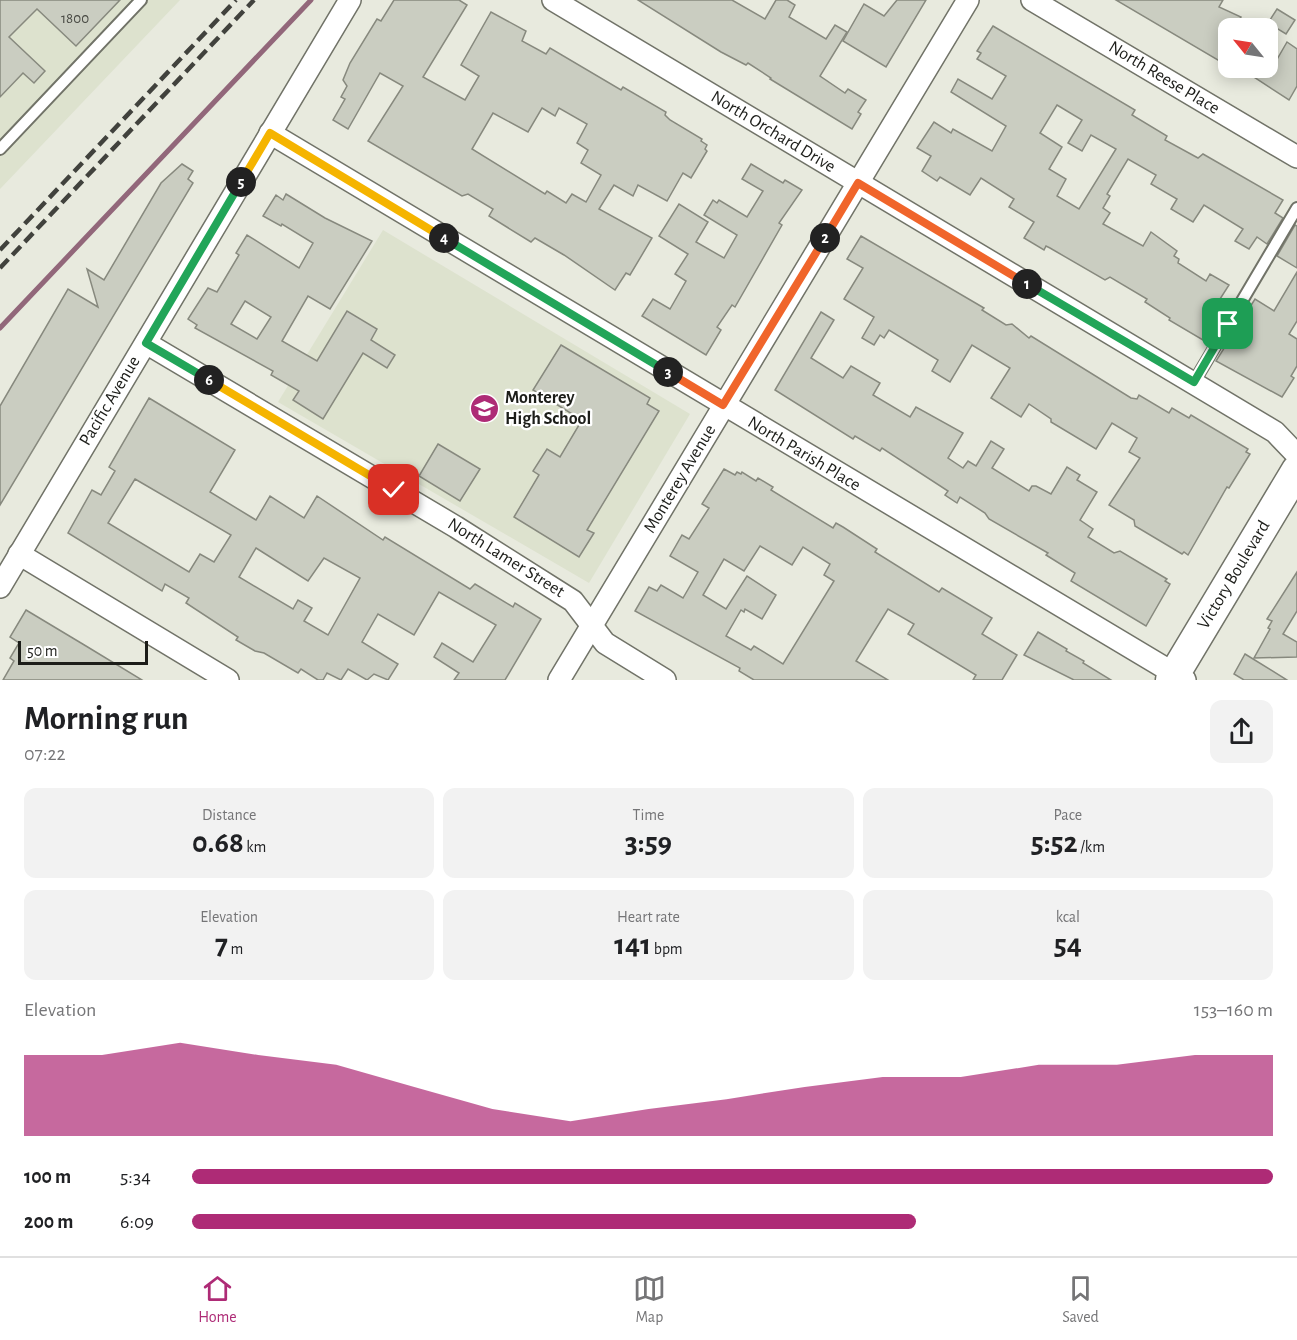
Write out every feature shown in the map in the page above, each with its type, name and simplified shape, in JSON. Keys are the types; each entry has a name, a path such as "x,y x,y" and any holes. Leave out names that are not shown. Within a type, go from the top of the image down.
{"main road":[{"name":"Victory Boulevard","path":"1177,678 1297,470"}],"street":[{"name":"Pacific Avenue","path":"0,586 350,0"},
{"name":"North Orchard Drive","path":"553,0 1194,382 1275,432 1297,455"},
{"name":"Monterey Avenue","path":"559,680 968,0"},
{"name":"North Reese Place","path":"1032,0 1297,157"},
{"name":"North Parish Place","path":"270,133 1177,678"},
{"name":"North Lamer Street","path":"146,343 456,527 573,601 605,643 665,680"},
{"path":"19,554 228,680"}],"lane":[{"path":"0,149 141,0"},
{"path":"1194,382 1297,208"}],"shaded area":[{"path":"0,0 180,0 0,189"},
{"name":"Monterey High School","path":"383,230 690,414 589,583 278,402"}],"building":[{"path":"0,0 120,0 76,46 37,9 9,37 45,71 34,83 23,73 0,97"},
{"path":"394,0 459,0 467,5 423,77 465,100 479,76 461,65 491,12 526,31 522,41 546,54 550,48 621,90 623,87 666,112 665,115 670,120 702,139 701,141 707,145 705,149 707,151 691,178 683,173 667,201 638,185 633,196 614,185 599,209 652,238 630,275 626,273 615,290 564,255 535,238 531,242 489,216 493,209 468,194 462,196 368,141 403,86 380,73 348,129 333,120 345,99 341,97 347,86 343,80 350,63 377,19 381,21","holes":["542,108 555,116 559,108 587,124 577,143 588,150 581,163 601,175 586,202 572,194 566,203 547,191 545,194 472,149 493,113 528,132"]},
{"path":"638,0 732,0 765,19 776,0 787,0 795,5 789,17 826,39 835,25 847,32 820,76 845,93 848,89 866,100 858,112 861,114 852,129 748,63 746,65 721,52"},
{"path":"897,0 926,0 886,67 843,41 864,4 884,16"},
{"path":"1116,0 1223,0 1219,7 1241,17 1218,18 1218,60"},
{"path":"1277,9 1295,20 1286,34 1278,29 1278,18 1271,18"},
{"path":"993,26 1135,110 1132,115 1167,136 1165,140 1198,158 1203,154 1283,200 1275,213 1283,218 1267,244 1257,237 1249,249 1235,241 1243,229 1204,205 1193,222 1171,209 1177,199 1151,184 1156,175 1128,159 1107,194 1110,196 1103,208 1110,213 1103,224 1143,246 1151,232 1177,251 1174,256 1179,259 1178,263 1206,281 1210,274 1229,285 1211,313 1222,320 1208,343 1169,320 1170,318 1145,302 1147,299 1110,277 1105,280 1050,248 1046,246 1044,250 1024,238 1034,222 1009,207 1014,199 981,178 970,195 940,177 937,181 922,171 931,156 917,148 934,122 951,133 953,129 992,151 1006,126 951,92 958,79 992,99 1006,76 977,59 981,53 977,51","holes":["1057,105 1082,120 1068,143 1082,151 1091,135 1116,149 1079,209 1057,196 1066,179 1049,169 1062,147 1040,133"]},
{"path":"1287,42 1297,49 1297,86 1289,100 1255,78 1278,78 1278,58"},
{"path":"182,164 193,171 188,179 193,183 0,505 0,406 68,289 98,307 87,269 104,280 161,183"},
{"path":"751,164 783,183 785,180 802,190 779,223 782,225 735,307 732,305 717,327 721,330 706,355 642,316 653,299 670,309 686,281 675,274 688,254 659,236 679,204 708,222 696,242 724,258 737,235 704,215 713,200 717,203 719,200 747,217 763,191 742,179"},
{"path":"286,194 325,218 372,241 330,309 308,296 282,341 317,361 347,311 377,329 371,340 395,355 387,368 363,353 323,419 293,400 299,391 271,375 273,371 195,328 197,325 188,319 208,288 217,292 239,255 236,253 247,235 299,268 313,243 282,224 281,226 263,216 276,195 283,200","holes":["245,301 271,317 257,339 231,324"]},
{"path":"1295,225 1297,226 1297,268 1277,256"},
{"path":"861,236 984,308 982,310 1006,325 1012,324 1029,338 1031,336 1131,398 1137,399 1139,395 1169,413 1172,408 1189,418 1191,415 1248,449 1246,452 1250,454 1229,488 1227,487 1188,555 1184,552 1182,554 1135,526 1134,520 1109,505 1140,458 1129,452 1137,438 1112,423 1096,449 1051,422 1051,419 1029,404 1021,417 991,398 1010,368 972,345 950,382 932,371 938,360 889,330 884,338 880,335 874,345 862,338 874,317 844,299 863,268 847,259"},
{"path":"1297,272 1297,321 1289,334 1297,339 1297,366 1291,376 1294,378 1282,397 1216,361 1255,299 1274,311"},
{"path":"821,312 834,320 811,358 843,378 851,366 880,383 873,395 910,417 916,407 963,433 948,458 963,468 968,461 976,466 991,441 1004,449 992,468 1029,491 1032,486 1036,486 1051,494 1067,467 1080,475 1077,480 1097,492 1080,520 1093,529 1088,537 1114,553 1120,551 1167,579 1165,581 1170,584 1146,626 1071,581 1075,573 1046,555 1048,553 989,519 985,513 960,497 957,503 945,495 948,491 882,448 880,451 855,436 853,439 775,390"},
{"path":"561,345 650,398 647,404 659,411 587,530 594,533 579,557 514,517 539,475 533,471 547,449 560,457 582,420 533,390"},
{"path":"149,398 235,450 210,492 256,520 270,496 304,518 317,496 383,540 385,537 470,589 475,584 513,607 515,603 541,619 505,680 454,680 459,673 434,657 442,643 473,662 496,625 439,592 414,635 378,614 362,642 398,664 388,680 374,674 367,680 348,669 341,680 327,673 323,680 318,680 301,669 298,673 236,640 238,637 186,603 189,598 165,584 162,591 68,533 92,490 101,495 115,471 109,467","holes":["135,479 231,535 214,562 200,554 189,572 108,523","256,548 308,581 324,558 360,578 328,635 304,621 312,608 298,600 293,609 239,577"]},
{"path":"438,444 480,469 460,501 419,476"},
{"path":"724,469 735,475 737,472 741,474 742,472 756,481 758,478 773,487 771,490 833,528 836,523 843,527 877,549 875,552 939,592 942,588 992,618 982,634 1017,655 1002,680 973,680 976,675 908,634 914,624 888,609 856,661 888,680 754,680 739,671 740,668 635,611 649,587 657,591 661,585 683,598 698,572 670,556 682,535 689,539 709,508 702,504","holes":["760,546 792,565 803,547 830,564 824,575 834,581 783,664 754,646 751,650 726,636 741,610 744,612 745,609 762,619 776,595 747,576 726,609 703,595 724,559 744,571"]},
{"path":"1297,572 1297,611 1283,634 1297,642 1297,657 1254,658 1270,629 1268,628 1272,621 1267,619"},
{"path":"26,610 142,680 3,680 14,661 10,658 19,643 10,637"},
{"path":"1038,632 1111,680 1074,680 1024,655"},
{"path":"1245,654 1287,680 1244,680 1234,674"}],"waterway":[{"path":"0,328 311,0"}],"railway":[{"path":"0,250 236,0"},
{"path":"0,268 254,0"}],"place":[{"name":"Monterey High School","path":"484,408"}],"route":[{"path":"394,490 146,343 270,133 723,405 858,183 1194,382 1228,324"}]}
